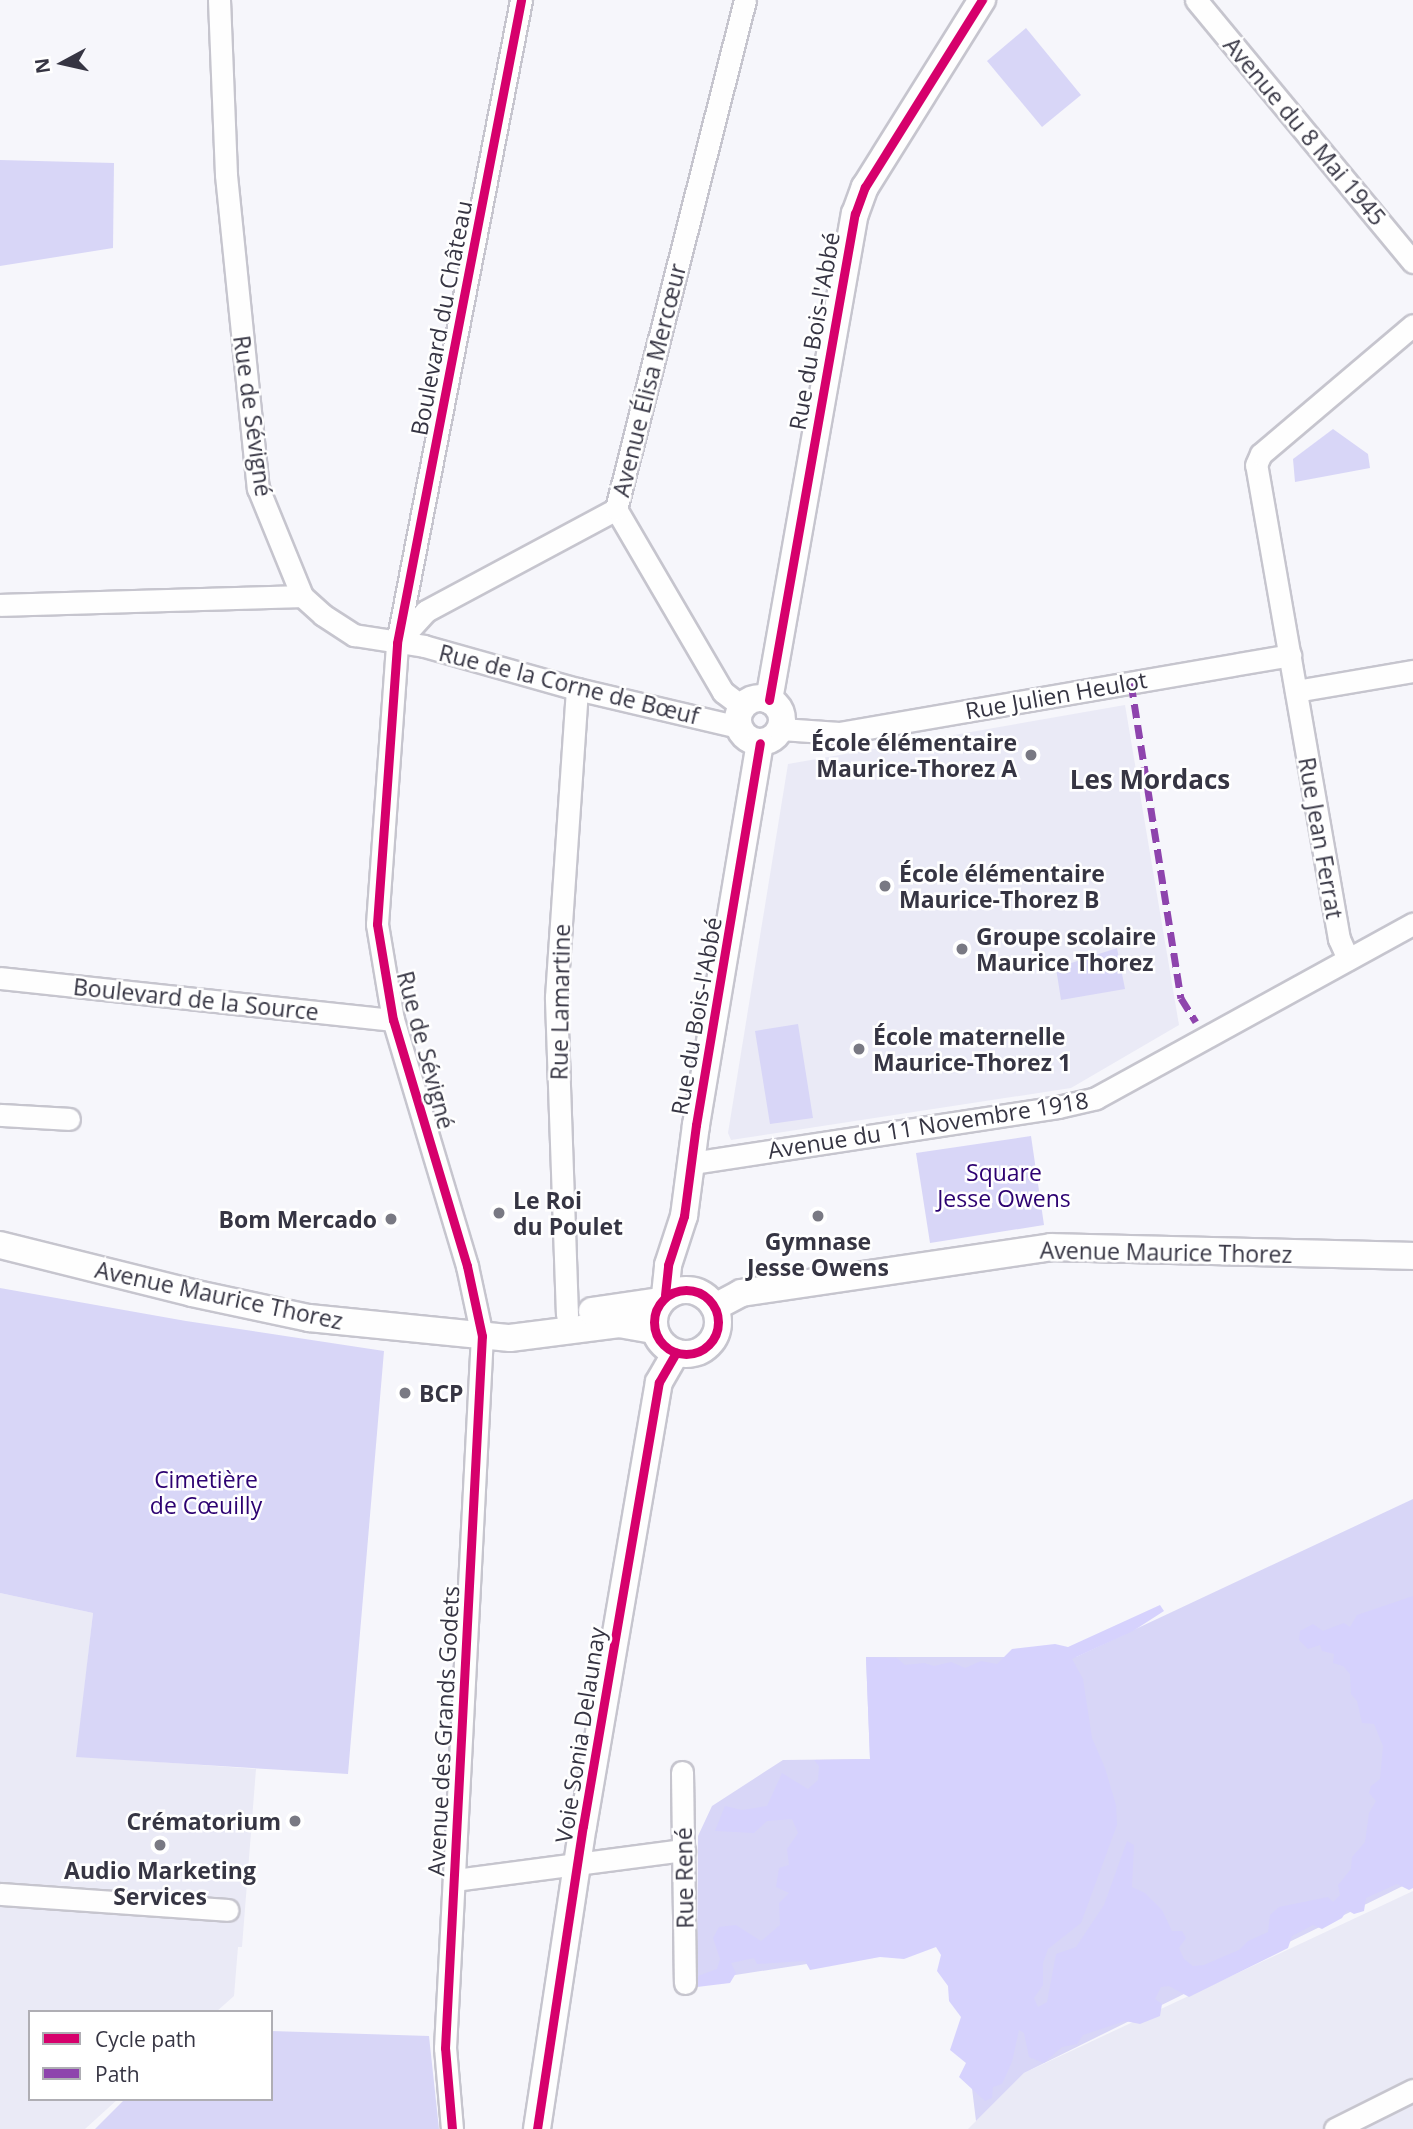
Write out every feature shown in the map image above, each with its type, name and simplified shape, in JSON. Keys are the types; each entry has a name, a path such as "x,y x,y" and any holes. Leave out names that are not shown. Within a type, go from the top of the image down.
{"main road":[{"name":"Rue du Bois-l'Abbé","path":"672,1295 756,726 782,715 769,700 855,214 865,187 982,0"},
{"name":"Avenue Maurice Thorez","path":"0,1245 192,1293 309,1318 510,1338 619,1324 654,1330"},
{"name":"Avenue Maurice Thorez","path":"715,1307 741,1293 1051,1247 1413,1255"},
{"name":"Avenue Maurice Thorez","path":"482,1336 508,1324 672,1295"},
{"path":"672,1295 706,1297 715,1307 718,1322 710,1342 691,1354 676,1353 659,1340 654,1330 672,1295"},
{"name":"Voie Sonia Delaunay","path":"537,2129 659,1382 676,1353"}],"street":[{"name":"Rue de Sévigné","path":"219,0 226,175 258,488 302,596 323,615 354,635 397,643 377,924 393,1020 467,1266 482,1336"},
{"name":"Boulevard du Château","path":"397,643 521,0"},
{"name":"Avenue Élisa Mercœur","path":"397,643 426,611 616,509 745,0"},
{"name":"Avenue du 8 Mai 1945","path":"1196,0 1413,262"},
{"path":"1413,325 1261,454 1256,465 1296,691 1413,670"},
{"path":"616,509 723,692 756,726"},
{"path":"0,604 302,596"},
{"name":"Rue de la Corne de Bœuf","path":"397,643 424,646 577,689 756,726"},
{"name":"Rue Julien Heulot","path":"756,726 839,733 1290,656"},
{"name":"Rue Lamartine","path":"567,1315 556,997 577,689"},
{"name":"Rue Jean Ferrat","path":"1296,691 1339,939 1348,959"},
{"name":"Avenue du 11 Novembre 1918","path":"692,1163 1058,1107 1096,1098 1413,924"},
{"name":"Boulevard de la Source","path":"0,978 393,1020"},
{"path":"0,1115 69,1119"},
{"name":"Avenue des Grands Godets","path":"452,2129 445,2048 482,1336"},
{"name":"Rue René","path":"682,1772 685,1983"},
{"path":"454,1880 684,1850"},
{"path":"0,1894 227,1910"},
{"path":"1335,2129 1413,2090"}],"shaded area":[{"name":"Groupe scolaire Maurice Thorez","path":"1125,705 1179,1025 1071,1088 731,1140 728,1133 788,764"},
{"path":"0,1593 93,1613 77,1756 256,1769 242,1947 238,1947 234,1996 218,2010 28,2010 28,2101 116,2101 85,2129 0,2129"},
{"path":"1413,1596 1413,1888 1409,1890 1397,1884 1366,1898 1364,1911 1354,1914 1347,1910 1342,1918 1322,1929 1313,1925 1292,1936 1288,1948 1189,1997 1169,1986 1161,1987 1155,1999 1162,2004 1160,2016 1140,2024 1125,2021 1083,2035 1077,2044 1062,2047 1044,2063 1029,2057 1024,2033 1019,2030 1012,2062 1002,2084 993,2087 992,2098 985,2101 959,2077 966,2063 950,2050 961,2017 949,2001 948,1986 937,1971 941,1955 936,1947 904,1959 880,1957 810,1970 805,1961 757,1964 754,1958 731,1963 736,1973 730,1983 697,1987 695,1977 717,1969 720,1959 713,1938 719,1927 736,1925 761,1941 780,1925 779,1903 789,1893 776,1887 779,1868 789,1865 787,1849 798,1833 792,1819 767,1821 754,1833 715,1831 725,1806 742,1810 767,1806 782,1773 808,1789 818,1780 819,1766 814,1760 870,1759 866,1657 897,1658 905,1665 924,1663 934,1666 951,1662 965,1668 981,1661 997,1664 1012,1649 1055,1644 1068,1647 1160,1605 1164,1611 1133,1631 1072,1659 1083,1679 1092,1738 1105,1768 1116,1805 1117,1825 1081,1923 1048,1949 1043,1963 1043,1985 1034,1998 1038,2007 1047,2002 1056,1954 1076,1947 1104,1905 1127,1841 1134,1845 1132,1887 1145,1893 1162,1910 1172,1931 1182,1931 1186,1938 1179,1948 1184,1959 1193,1966 1204,1965 1239,1950 1248,1941 1268,1932 1270,1915 1279,1907 1328,1897 1333,1902 1340,1895 1338,1885 1351,1869 1352,1857 1365,1842 1369,1813 1376,1801 1369,1793 1371,1786 1380,1779 1383,1746 1374,1724 1362,1723 1357,1701 1351,1694 1350,1674 1343,1666 1333,1663 1334,1654 1322,1651 1320,1645 1308,1649 1299,1640 1300,1631 1313,1624 1323,1631 1344,1623 1350,1627 1357,1615"},
{"path":"1413,1891 1413,2129 968,2129 1024,2073"}],"green space":[{"path":"1026,28 1081,95 1042,127 987,61"},
{"path":"0,160 114,163 113,248 0,266"},
{"path":"1333,429 1368,454 1370,468 1295,482 1293,459"},
{"path":"1117,948 1125,989 1061,1000 1056,968"},
{"path":"798,1024 813,1118 770,1124 755,1031"},
{"name":"Square Jesse Owens","path":"1031,1136 1044,1225 930,1243 916,1153"},
{"name":"Cimetière de Cœuilly","path":"0,1288 186,1321 384,1351 348,1774 76,1757 93,1613 0,1593"},
{"path":"1413,1499 1413,1881 1024,2073 976,2121 954,1941 697,1981 698,1836 712,1806 783,1760 870,1759 866,1657 1076,1657"},
{"path":"273,2031 429,2036 439,2129 95,2129 123,2101 273,2101"}],"marked path":[{"path":"1131,683 1181,998 1196,1022"}],"cycle path":[{"path":"452,2129 445,2048 482,1336 467,1266 393,1020 377,924 397,643 521,0"},
{"path":"769,700 855,214 865,187 982,0"},
{"path":"665,1295 668,1265 684,1216 696,1125 760,743"},
{"path":"686,1290 698,1292 709,1299 716,1310 718,1322 716,1334 709,1345 698,1352 686,1354 674,1352 663,1345 656,1334 654,1322 656,1310 663,1299 674,1292 686,1290"},
{"path":"537,2129 583,1826 659,1382 676,1353"}],"place":[{"name":"École élémentaire Maurice-Thorez A","path":"1031,755"},
{"name":"École élémentaire Maurice-Thorez B","path":"885,886"},
{"name":"Groupe scolaire Maurice Thorez","path":"962,949"},
{"name":"École maternelle Maurice-Thorez 1","path":"859,1049"},
{"name":"Le Roi du Poulet","path":"499,1213"},
{"name":"Gymnase Jesse Owens","path":"818,1216"},
{"name":"Bom Mercado","path":"391,1219"},
{"name":"BCP","path":"405,1393"},
{"name":"Crématorium","path":"295,1821"},
{"name":"Audio Marketing Services","path":"160,1845"}],"district":[{"name":"Les Mordacs","path":"1150,780"}]}
